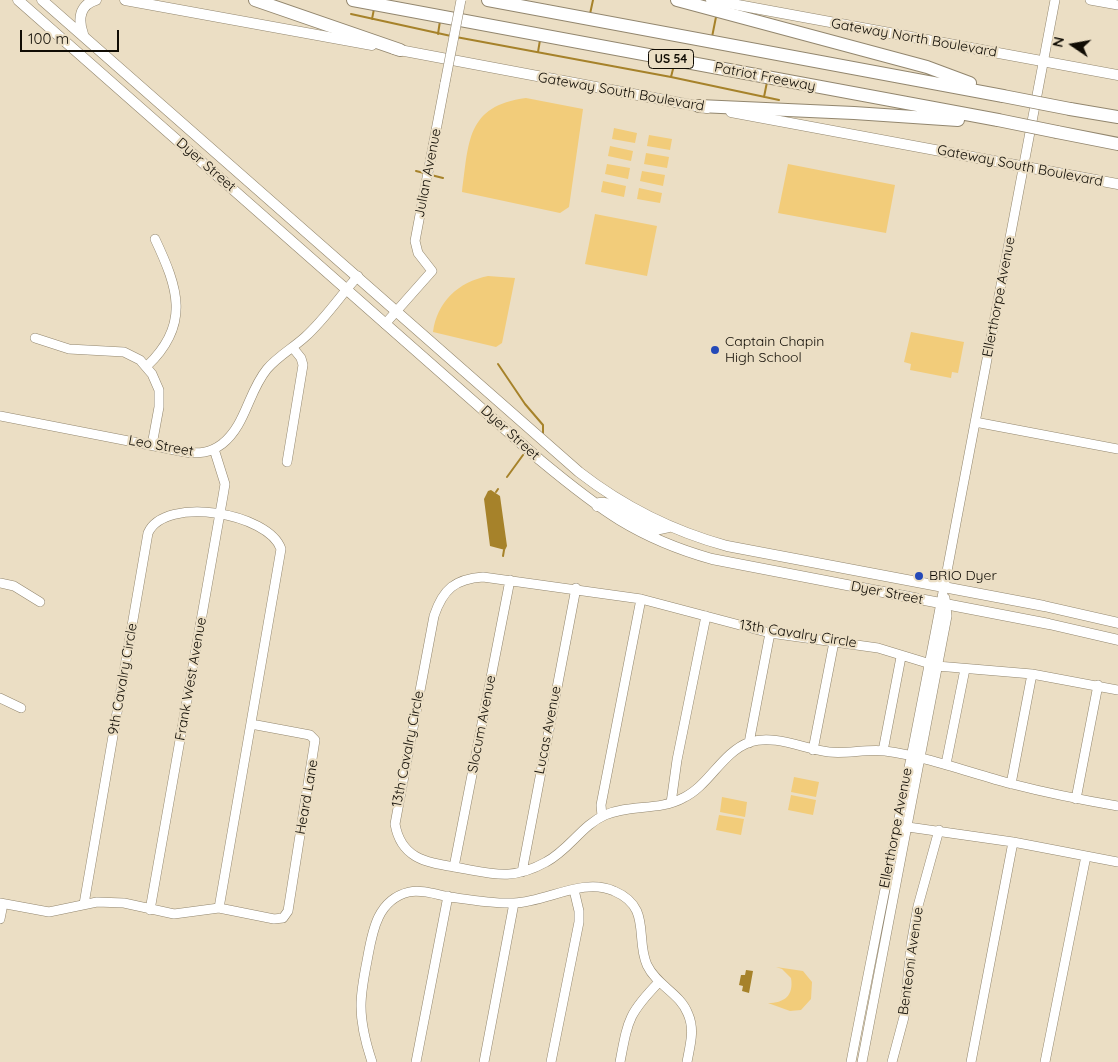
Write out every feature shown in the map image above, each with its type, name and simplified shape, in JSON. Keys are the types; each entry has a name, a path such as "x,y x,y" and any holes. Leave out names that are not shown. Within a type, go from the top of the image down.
{"highway":[{"path":"255,0 400,50"},
{"name":"Patriot Freeway","path":"353,0 994,119 1118,144"},
{"name":"Patriot Freeway","path":"488,0 1118,117"},
{"path":"677,0 927,68 1003,96"},
{"path":"699,106 912,116 969,122 994,119"}],"main road":[{"name":"Dyer Street","path":"18,0 347,288 385,324 597,506 648,536 712,560 1118,623"},
{"name":"Dyer Street","path":"42,0 596,485 640,513 669,527 727,546 1118,640"},
{"path":"84,35 80,26 80,15 86,5 96,0"},
{"name":"Gateway South Boulevard","path":"125,0 1118,184"},
{"name":"Gateway North Boulevard","path":"711,0 1118,75"},
{"path":"139,106 150,94"},
{"path":"442,373 453,360"},
{"path":"597,506 599,503 605,503 655,530 669,527"}],"street":[{"name":"Julian Avenue","path":"385,324 432,271 418,253 415,242 460,0"},
{"name":"Ellerthorpe Avenue","path":"862,1062 920,758 932,665 975,422 1055,0"},
{"path":"1090,0 1118,5"},
{"path":"147,366 162,350 170,335 176,301 171,274 155,240"},
{"name":"Leo Street","path":"0,416 196,453 214,449 232,435 263,374 278,357 293,348 307,336 358,276"},
{"path":"35,338 69,349 124,352 147,366 156,382 160,399 152,445"},
{"path":"286,462 302,365 301,358 293,348"},
{"path":"975,422 1118,449"},
{"name":"Frank West Avenue","path":"150,910 225,484 214,449"},
{"name":"9th Cavalry Circle","path":"84,904 148,534 152,524 168,516 192,512 220,514 243,520 271,535 281,549 219,908"},
{"name":"13th Cavalry Circle","path":"749,743 730,755 698,789 684,798 671,803 624,810 602,816 548,862 511,875 490,875 430,864 414,856 400,840 395,824 426,654 438,603 452,586 470,578 483,577 576,588 641,599 770,633 878,648 901,657 932,665 1032,674 1118,690"},
{"name":"Slocum Avenue","path":"454,867 510,580"},
{"path":"0,583 14,586 40,602"},
{"name":"Lucas Avenue","path":"522,872 576,588"},
{"path":"602,816 602,805 641,599"},
{"path":"671,803 677,760 706,616"},
{"path":"770,633 749,743 784,742 813,750 832,752 883,751 946,764 1011,784 1076,799 1118,806"},
{"path":"813,750 834,642"},
{"path":"883,751 901,657"},
{"name":"Ellerthorpe Avenue","path":"851,1062 910,756 932,665"},
{"path":"946,764 965,669"},
{"path":"1011,784 1032,674"},
{"path":"1076,799 1098,685"},
{"path":"0,698 21,708"},
{"name":"Heard Lane","path":"219,908 274,919 283,918 288,911 316,744 310,735 251,724"},
{"path":"897,826 940,830 1118,862"},
{"name":"Benteoni Avenue","path":"892,1062 904,1017 911,945 918,906 940,830"},
{"path":"971,1062 1013,842"},
{"path":"1045,1062 1086,856"},
{"path":"372,1062 364,1034 361,1008 362,989 374,923 387,905 409,892 514,903 548,898 591,886 607,888 629,901 640,919 647,964 658,982 677,996 688,1013 692,1032 687,1062"},
{"path":"551,1062 579,922 579,911 574,890"},
{"path":"416,1062 448,896"},
{"path":"0,920 1,904 49,912 69,909 84,904 118,903 174,914 219,908"},
{"path":"484,1062 514,903"},
{"path":"620,1062 630,1017 636,1006 658,982"}],"shaded area":[{"path":"526,98 583,109 569,207 560,213 462,192 470,142 474,129 481,118 492,109 506,102"},
{"path":"614,128 637,133 635,143 612,139"},
{"path":"649,135 672,139 670,150 647,146"},
{"path":"610,146 633,151 631,161 608,156"},
{"path":"646,153 669,157 667,168 644,164"},
{"path":"607,164 630,168 628,179 605,174"},
{"path":"788,164 895,185 886,233 778,213"},
{"path":"642,171 665,175 663,186 640,181"},
{"path":"603,181 626,186 624,197 601,192"},
{"path":"639,188 662,193 660,203 637,199"},
{"path":"595,214 657,226 647,276 585,264"},
{"path":"488,276 515,278 502,343 496,347 433,332 439,311 451,295 467,283"},
{"path":"911,332 964,342 958,373 952,372 951,378 910,370 911,364 904,362"},
{"path":"491,490 500,496 507,546 505,550 490,546 484,499 488,491"},
{"path":"794,777 819,782 816,797 791,792"},
{"path":"791,795 816,800 813,815 788,810"},
{"path":"722,797 747,802 745,817 720,812"},
{"path":"719,815 744,819 741,835 716,830"},
{"path":"776,967 803,971 812,982 811,999 801,1010 790,1011 768,1003 783,1000 791,989 791,978 782,969"},
{"path":"746,970 753,971 749,993 742,991 743,986 739,985 741,975 745,975"}],"waterway":[{"path":"590,14 593,0"},
{"path":"372,19 374,9"},
{"path":"351,14 451,36"},
{"path":"712,37 716,17"},
{"path":"438,34 440,21"},
{"path":"456,37 671,77 779,100"},
{"path":"538,52 540,40"},
{"path":"671,77 674,65"},
{"path":"764,97 767,82"},
{"path":"416,171 424,173"},
{"path":"431,175 443,178"},
{"path":"498,364 525,404 543,425 543,433"},
{"path":"507,477 523,455"},
{"path":"503,556 504,550"}],"place":[{"name":"Captain Chapin High School","path":"715,350"},
{"name":"BRIO Dyer","path":"919,576"}]}
